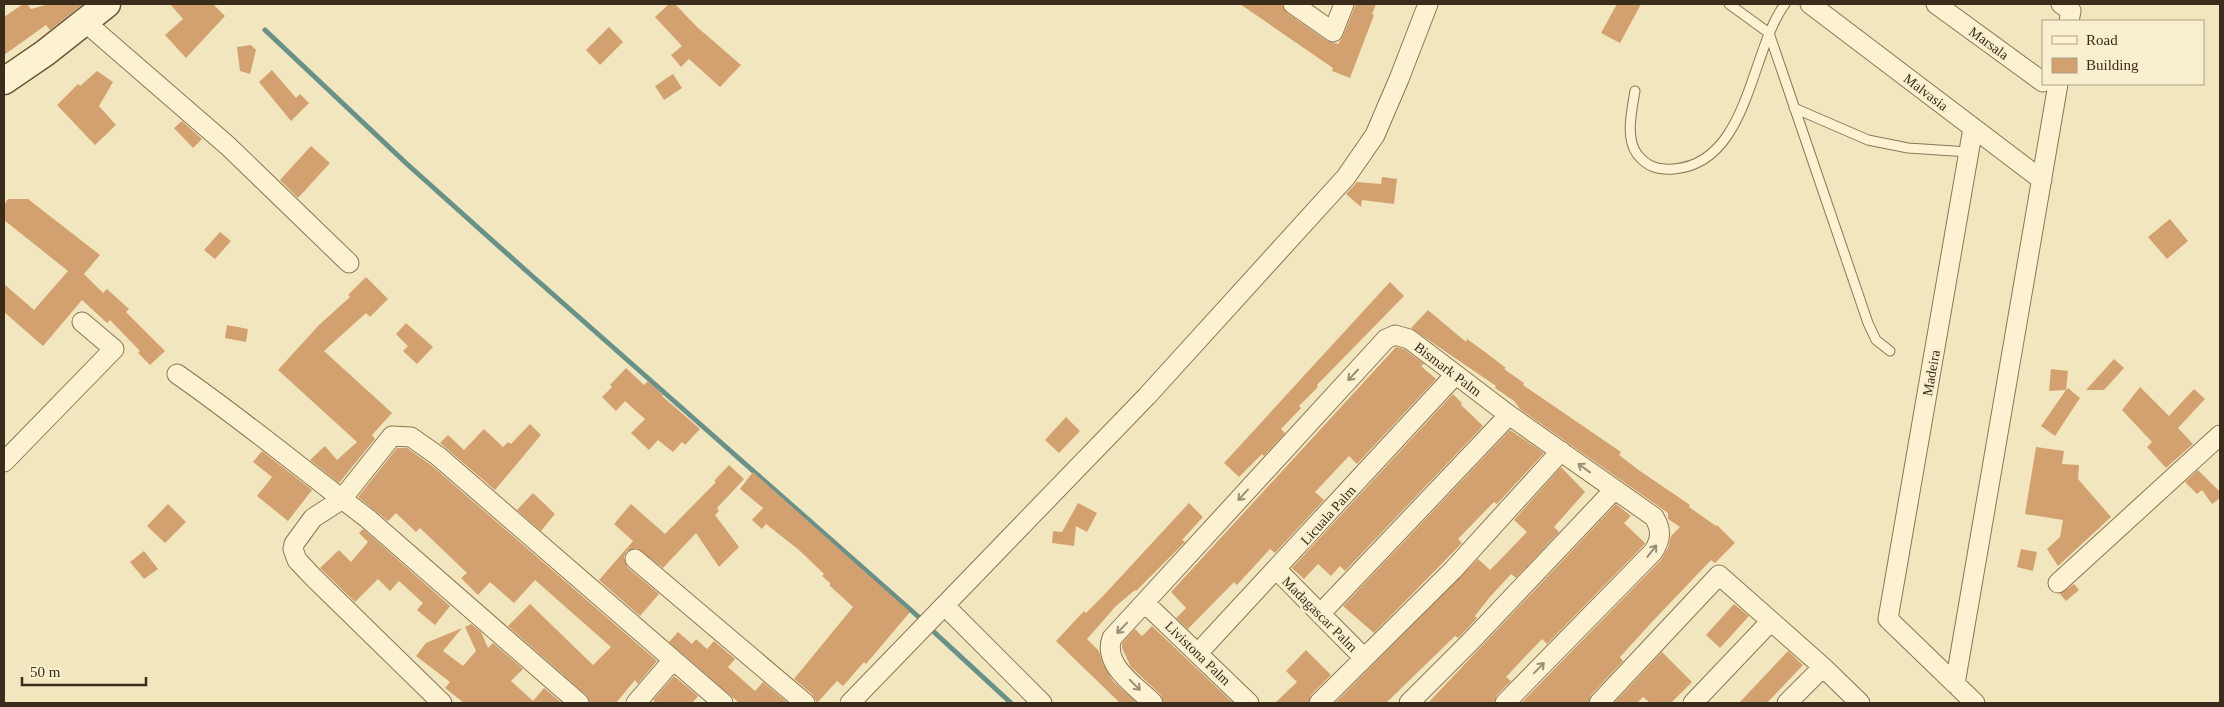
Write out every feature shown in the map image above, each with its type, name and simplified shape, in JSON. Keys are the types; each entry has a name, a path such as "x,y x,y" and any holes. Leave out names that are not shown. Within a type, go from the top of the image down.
{"street":[{"path":"1293,4 1333,32 1344,4"},
{"path":"850,703 1147,396 1346,177 1375,135 1400,79 1428,4"},
{"name":"Malvasia","path":"1810,4 2042,180"},
{"name":"Marsala","path":"1936,4 2042,80"},
{"path":"4,81 45,53 99,9 228,146 349,263"},
{"path":"1975,703 1956,684 2042,180 2051,86"},
{"name":"Madeira","path":"1956,684 1888,618 1973,128"},
{"path":"4,462 114,349 82,322"},
{"name":"Bismark Palm","path":"1154,703 1111,660 1109,653 1112,638 1386,339 1395,336 1409,340 1509,415 1654,517 1660,531 1658,544 1506,703"},
{"path":"177,374 240,418 341,500 372,522 579,703"},
{"name":"Licuala Palm","path":"1198,653 1277,570 1455,375"},
{"path":"1320,614 1509,415"},
{"path":"442,703 313,578 294,556 294,544 313,518 341,500 389,438 411,437 438,456 723,703"},
{"path":"2058,583 2217,444"},
{"path":"1319,703 1453,570 1562,451"},
{"path":"1408,703 1472,641 1614,490"},
{"path":"634,558 805,703"},
{"name":"Madagascar Palm","path":"1277,570 1364,658"},
{"path":"1599,703 1719,575 1860,703"},
{"name":"Livistona Palm","path":"1146,603 1250,703"},
{"path":"945,606 1042,703"},
{"path":"1693,703 1771,621"},
{"path":"636,703 673,660"},
{"path":"1787,703 1822,667"}],"lane":[{"path":"1729,4 1769,33 1868,323 1876,340 1890,352"},
{"path":"1635,90 1631,130 1634,149 1645,164 1661,170 1680,168 1702,162 1718,147 1736,119 1753,81 1776,16 1785,4"},
{"path":"1794,108 1868,140 1908,148 1969,152"}],"building":[{"path":"23,4 27,4 31,9 49,4 83,4 50,30 46,25 4,55 4,17"},
{"path":"170,4 213,4 225,16 186,58 165,35 183,19"},
{"path":"669,4 675,4 697,27 741,65 720,87 689,59 681,67 671,55 682,46 655,17"},
{"path":"1240,4 1282,4 1287,13 1327,41 1338,44 1356,4 1376,4 1372,14 1374,15 1350,78 1332,71 1333,68"},
{"path":"1617,4 1641,4 1620,43 1601,33"},
{"path":"609,27 623,42 600,65 586,50"},
{"path":"251,45 256,50 250,74 240,71 237,47"},
{"path":"272,70 296,98 300,94 309,103 291,121 259,82"},
{"path":"97,71 113,82 99,106 116,125 95,145 57,105 78,84 80,86"},
{"path":"673,74 682,88 664,100 655,86"},
{"path":"182,121 202,139 193,148 174,128"},
{"path":"311,146 330,163 298,198 280,180"},
{"path":"1382,177 1397,179 1394,204 1362,200 1361,207 1346,194 1357,182 1381,184"},
{"path":"8,199 28,199 100,255 84,274 103,293 107,289 129,309 126,312 165,351 150,365 138,353 140,351 110,320 107,323 82,300 43,346 4,312 4,284 34,310 68,271 4,220 4,205"},
{"path":"2170,219 2188,241 2167,259 2148,237"},
{"path":"220,232 231,241 215,259 204,250"},
{"path":"366,277 388,299 370,317 366,313 324,351 392,413 372,435 375,439 339,483 310,460 325,446 337,460 357,442 278,370 319,325 350,297 348,295"},
{"path":"1390,282 1404,296 1317,385 1318,387 1299,406 1301,408 1281,429 1285,433 1264,456 1262,454 1239,477 1224,463"},
{"path":"1428,310 1466,342 1467,339 1506,368 1504,369 1524,383 1523,385 1621,452 1619,455 1690,505 1689,507 1717,525 1735,543 1715,563 1711,560 1651,623 1620,657 1623,661 1591,695 1588,703 1521,703 1661,560 1668,548 1671,536 1680,527 1668,519 1668,513 1521,410 1514,401 1495,388 1496,386 1411,328"},
{"path":"406,323 433,347 417,364 403,351 408,346 396,334"},
{"path":"227,325 248,329 246,342 225,338"},
{"path":"1396,347 1404,349 1424,364 1421,366 1436,379 1357,464 1349,456 1315,492 1324,500 1275,553 1270,549 1237,585 1234,582 1188,629 1176,618 1186,608 1171,592"},
{"path":"2114,359 2124,368 2104,390 2086,390"},
{"path":"626,368 644,385 648,381 662,396 700,429 685,445 682,442 673,452 658,440 649,450 631,433 645,419 625,401 616,411 602,397"},
{"path":"2051,369 2068,371 2066,390 2049,391"},
{"path":"2140,387 2169,416 2194,389 2205,399 2178,428 2193,444 2166,468 2147,447 2152,442 2122,410"},
{"path":"2068,388 2080,398 2055,436 2041,426"},
{"path":"1453,394 1462,403 1461,405 1483,426 1345,571 1340,566 1331,576 1318,564 1304,579 1292,568"},
{"path":"1066,417 1080,431 1059,453 1045,440"},
{"path":"530,424 541,435 495,490 440,443 448,435 464,450 484,429 503,447 508,442 511,444"},
{"path":"1510,430 1544,453 1497,504 1494,502 1458,539 1462,543 1374,633 1343,606"},
{"path":"2036,447 2064,451 2062,464 2079,465 2078,479 2111,517 2058,566 2047,549 2060,537 2063,520 2025,514"},
{"path":"397,448 407,448 431,465 657,661 638,684 635,680 616,703 590,703 586,695 508,626 530,604 593,665 611,647 535,580 514,603 490,582 478,595 461,578 467,573 420,528 416,532 396,513 388,521 358,497"},
{"path":"262,451 312,490 288,521 257,496 272,477 253,462"},
{"path":"729,465 744,479 717,508 719,511 715,515 739,547 719,567 696,533 663,568 637,548 627,551 624,557 627,567 659,594 640,616 599,580 633,541 614,524 631,504 665,534 716,482 714,481"},
{"path":"1561,467 1585,492 1554,527 1559,532 1516,578 1511,574 1489,598 1475,616 1477,618 1463,633 1458,638 1455,636 1386,703 1335,703 1478,559 1490,570 1527,532 1514,520"},
{"path":"2198,470 2220,492 2220,498 2212,504 2202,490 2197,494 2185,482"},
{"path":"753,472 910,612 866,664 864,662 843,686 837,681 817,703 812,694 794,679 853,607 829,585 831,584 822,576 824,574 799,550 766,524 762,529 752,520 763,508 740,489"},
{"path":"533,493 555,514 541,531 517,510"},
{"path":"1078,503 1097,513 1087,532 1076,526 1074,546 1052,543 1053,531 1062,532"},
{"path":"1189,503 1203,517 1182,540 1185,542 1136,591 1116,606 1087,639 1099,651 1102,662 1113,681 1137,703 1120,703 1056,641 1084,611 1086,613 1104,595"},
{"path":"168,504 186,522 165,543 147,526"},
{"path":"1616,504 1631,516 1624,523 1645,543 1644,545 1547,644 1542,639 1521,661 1506,677 1511,681 1497,695 1494,703 1428,703"},
{"path":"363,529 450,606 435,625 417,610 423,603 399,581 390,591 378,579 355,602 320,568 339,550 351,562 368,542 359,533"},
{"path":"2021,549 2037,552 2033,571 2017,567"},
{"path":"144,551 158,569 144,579 130,562"},
{"path":"2074,584 2079,590 2066,601 2060,594"},
{"path":"1734,604 1749,616 1720,648 1706,635"},
{"path":"471,624 481,632 488,648 493,643 523,669 511,681 533,701 544,688 562,703 464,703 445,688 450,682 416,656 426,643 462,628 443,651 463,666 476,651 465,627"},
{"path":"1152,626 1233,703 1164,703 1161,695 1131,667 1122,648 1122,643 1135,629 1142,636"},
{"path":"678,632 692,644 696,639 707,649 714,641 735,659 728,667 755,691 763,682 788,703 739,703 669,642"},
{"path":"1306,650 1331,675 1311,695 1308,703 1275,703 1297,682 1286,671"},
{"path":"1788,651 1803,665 1767,703 1739,703"},
{"path":"1662,652 1692,682 1671,703 1650,703 1643,697 1637,703 1614,703"},
{"path":"674,676 698,696 692,703 656,703 653,700"}],"waterway":[{"path":"265,30 407,164 921,619"},
{"path":"934,632 1011,703"}]}
